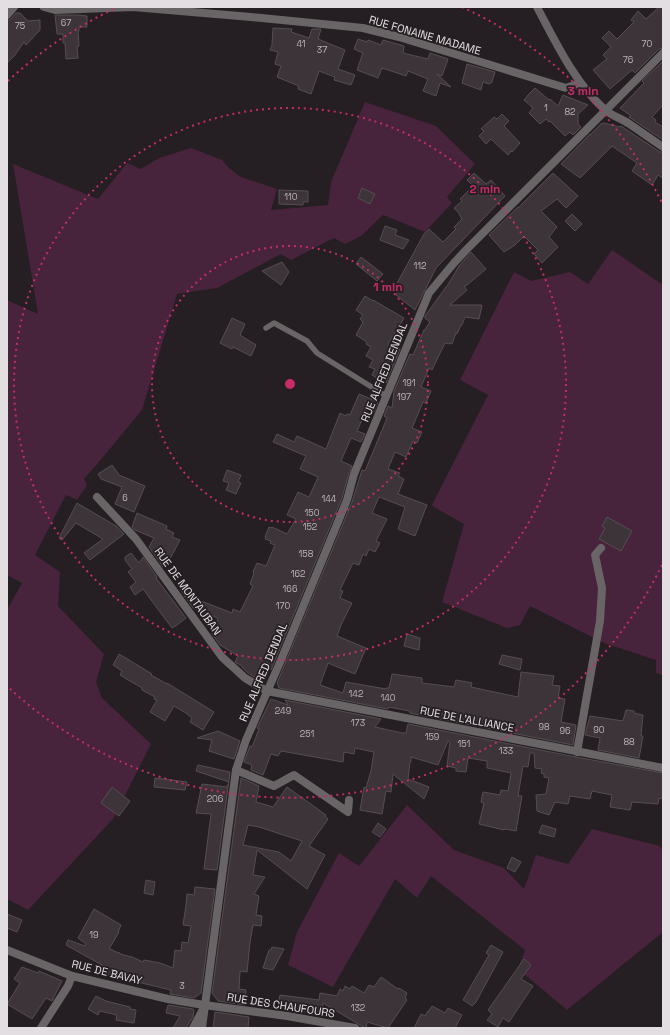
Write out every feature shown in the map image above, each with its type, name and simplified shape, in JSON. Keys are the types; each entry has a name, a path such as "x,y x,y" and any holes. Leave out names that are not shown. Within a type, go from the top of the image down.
{"street":[{"path":"7,15 14,7"},
{"name":"RUE FONAINE MADAME","path":"44,7 55,10 133,7 363,28 399,37 566,88 580,83"},
{"path":"537,7 565,60 580,83 605,110 627,122 663,147"},
{"name":"RUE ALFRED DENDAL","path":"204,1005 236,770 246,740 347,500 354,474 430,291 464,251 663,53"},
{"name":"RUE DE MONTAUBAN","path":"97,497 136,539 222,657 245,678 267,691"},
{"path":"577,752 600,621 602,588 596,555 601,548"},
{"name":"RUE DE L'ALLIANCE","path":"267,691 663,768"},
{"path":"236,770 274,786 294,775 348,812 349,800"},
{"name":"RUE DE BAVAY","path":"7,950 72,976 168,999 204,1005"},
{"path":"41,1028 68,986 72,976"},
{"path":"194,1028 204,1005"},
{"path":"202,1028 204,1005"},
{"name":"RUE DES CHAUFOURS","path":"204,1005 287,1016 355,1028"}],"lane":[{"path":"266,328 274,323 307,341 317,353 386,396"}],"shaded area":[{"path":"365,102 436,126 475,164 447,197 452,203 425,232 383,215 361,236 345,244 334,238 291,260 281,254 217,288 177,294 142,410 84,479 87,485 77,500 66,495 35,555 60,572 58,606 104,654 96,682 102,698 151,744 113,819 28,910 7,899 7,610 22,583 7,575 7,300 38,314 13,164 98,199 127,163 141,169 159,158 191,148 222,160 229,168 241,177 277,189 271,210 328,205 331,182"},
{"path":"612,250 663,285 663,675 656,673 656,660 604,643 530,606 520,625 507,628 442,602 464,524 432,505 488,395 460,380 514,272 531,281 570,272 588,284"},
{"path":"407,805 454,850 504,868 524,889 536,855 568,864 592,829 660,846 663,852 663,932 567,1010 518,969 525,950 431,876 417,898 395,879 333,987 288,965 297,932 339,853 359,866"}],"building":[{"path":"659,7 663,7 663,48 659,49 635,73 632,70 610,89 593,70 607,59 603,55 611,47 602,38 609,31 617,39 634,22 631,20 638,11 646,19"},
{"path":"16,13 20,13 28,21 40,20 40,30 26,45 24,42 7,63 7,21"},
{"path":"55,15 87,16 87,27 79,27 78,31 78,58 66,59 63,34 57,34"},
{"path":"273,28 292,29 291,32 309,38 312,29 321,29 318,39 345,50 338,69 355,75 351,85 334,80 335,77 319,71 311,94 298,89 299,86 277,77 281,66 275,64 278,52 270,50 272,45"},
{"path":"358,39 367,42 368,40 381,45 383,40 404,46 403,53 428,59 430,53 448,59 442,76 437,74 451,87 440,83 436,96 423,91 428,79 408,71 406,76 382,68 378,78 357,70 363,53 354,49"},
{"path":"663,61 663,105 652,117 656,120 655,122 663,127 663,140 629,117 631,116 620,108 644,83 642,81"},
{"path":"467,64 495,72 492,82 489,84 483,82 481,90 462,83"},
{"path":"535,88 558,106 563,95 588,105 578,114 578,124 581,127 573,135 570,132 565,136 546,119 540,124 529,113 533,108 524,100"},
{"path":"502,114 509,121 504,126 520,143 508,155 491,139 486,144 479,136 484,131 481,129 494,117 497,119"},
{"path":"604,123 621,126 660,152 663,152 663,178 658,175 652,185 632,171 637,163 612,146 580,178 561,164 590,134"},
{"path":"474,173 486,184 491,180 505,196 436,268 415,310 396,295 400,287 396,285 424,234 429,229 443,242 456,229 454,227 462,219 454,208 462,201 460,199 473,186 467,180"},
{"path":"553,173 578,196 566,208 557,199 541,211 557,227 549,237 558,247 542,263 534,254 538,250 524,236 515,245 504,252 489,235"},
{"path":"362,188 375,194 370,204 358,198"},
{"path":"279,190 308,191 308,202 303,202 303,205 279,204"},
{"path":"572,214 582,224 575,231 565,221"},
{"path":"385,226 397,230 395,235 409,240 403,249 380,240"},
{"path":"471,252 486,269 464,286 467,290 450,305 482,305 479,319 465,317 452,344 445,343 432,370 429,368 421,387 431,391 426,403 423,402 412,428 422,432 417,443 413,441 406,457 395,452 388,469 400,473 398,476 404,479 398,494 427,505 415,536 398,529 405,507 379,497 372,513 387,519 376,541 380,543 375,552 369,549 366,556 363,554 359,565 353,563 340,590 343,591 340,598 352,603 337,636 366,648 355,674 328,663 320,685 343,693 346,682 386,689 389,688 392,674 422,678 422,683 454,687 456,680 472,683 471,687 518,697 521,672 554,676 552,685 560,686 558,698 565,699 561,722 576,725 573,745 410,713 410,711 389,707 388,709 279,688 277,683 352,502 362,470 365,471 387,418 384,416 388,406 392,408 394,391 410,354 413,355 424,330 430,322 425,318 425,316 449,283 459,266"},
{"path":"361,257 383,274 377,281 356,264"},
{"path":"282,262 289,272 281,285 262,271"},
{"path":"365,296 404,318 388,344 400,349 386,383 372,375 375,369 369,367 373,360 366,356 371,347 366,344 367,342 356,335 363,322 360,319 363,315 356,310"},
{"path":"232,318 245,324 240,335 256,345 251,356 233,347 232,349 220,343"},
{"path":"359,394 378,402 374,412 367,409 357,431 365,434 361,442 351,438 341,461 352,466 342,498 271,670 269,665 262,682 235,662 238,656 220,645 212,634 218,618 193,608 180,589 181,586 193,591 191,597 232,613 233,609 240,612 253,586 250,584 257,563 266,566 275,545 270,543 271,541 265,539 269,527 287,534 296,519 287,515 298,492 309,497 318,477 300,469 306,456 273,442 277,434 294,442 297,436 326,449 340,413 346,416 347,414 350,415"},
{"path":"112,465 119,475 145,486 134,512 115,504 122,487 101,479 98,474"},
{"path":"227,470 241,475 238,482 241,483 236,494 226,490 229,483 223,481"},
{"path":"77,503 116,526 124,534 90,560 84,553 103,539 76,523 62,540 59,538"},
{"path":"137,513 167,526 166,529 174,533 172,537 180,540 171,557 163,567 149,547 154,538 135,530 132,527"},
{"path":"607,517 632,531 621,551 599,539 605,528 602,526"},
{"path":"131,553 139,563 143,557 157,577 156,578 186,618 172,628 143,589 135,595 130,587 136,582 128,572 132,569 125,560 125,557"},
{"path":"407,634 420,638 419,650 404,646"},
{"path":"119,654 152,674 151,675 167,683 214,712 203,730 190,722 192,718 186,713 174,706 165,721 150,712 157,700 154,699 155,697 142,690 142,688 120,675 122,671 113,665"},
{"path":"502,655 522,659 520,670 499,664"},
{"path":"271,699 288,705 285,700 381,719 375,727 402,733 406,733 408,724 663,773 663,799 659,798 658,804 632,802 630,810 610,807 612,795 592,791 590,799 570,796 568,804 555,802 549,815 537,811 536,795 546,794 549,778 544,777 544,774 541,773 542,769 535,768 534,753 530,753 528,767 523,766 518,796 522,796 516,831 504,830 479,824 484,803 481,802 483,792 500,795 501,790 508,791 511,773 487,768 487,761 468,758 466,772 456,771 456,768 447,766 450,742 448,741 438,765 411,757 408,779 429,787 424,799 393,774 391,792 386,791 382,814 360,810 364,787 366,788 371,771 374,752 355,748 354,754 344,752 343,762 281,751 278,756 271,754 263,775 251,770 252,765 244,762 259,729 257,728"},
{"path":"626,710 634,711 634,713 643,715 641,736 643,736 639,758 598,750 600,738 585,735 590,716 623,721"},
{"path":"218,731 240,741 234,759 209,751 212,740 197,738"},
{"path":"198,765 230,772 229,782 196,771"},
{"path":"155,778 187,782 185,790 154,787"},
{"path":"241,778 259,786 256,802 273,807 287,787 326,815 325,816 328,819 309,846 325,855 307,889 257,850 253,875 265,877 254,894 259,896 256,915 262,916 261,926 253,925 247,972 240,971 239,989 246,990 245,1005 218,1001 212,993","holes":["248,825 259,827 302,841 291,861 279,852 243,845"]},
{"path":"229,783 217,870 204,869 211,814 196,813 202,784 227,787"},
{"path":"112,787 130,801 119,816 101,803"},
{"path":"378,823 386,829 380,837 372,832"},
{"path":"542,825 556,829 554,837 539,833"},
{"path":"512,857 521,862 515,872 507,868"},
{"path":"146,880 155,882 153,895 144,893"},
{"path":"195,887 215,889 201,993 194,998 170,994 171,990 100,973 102,965 66,945 68,940 85,946 86,944 78,938 94,909 121,925 119,932 109,949 143,962 144,960 160,963 173,968 175,950 181,951 182,942 188,943 191,926 183,925 187,894 194,895"},
{"path":"7,914 22,920 17,932 7,928"},
{"path":"491,945 503,952 476,1002 472,1006 463,1000 489,955 486,953"},
{"path":"272,947 284,949 273,970 263,968 269,950 271,950"},
{"path":"524,959 531,965 521,979 533,986 509,1022 503,1018 498,1027 487,1020 492,1014 488,1010"},
{"path":"22,967 38,973 39,971 62,981 52,1001 46,998 32,1019 7,1004 20,983 14,979"},
{"path":"381,977 398,989 399,988 407,993 405,998 407,1000 388,1028 367,1022 365,1028 323,1003 321,1014 278,1006 280,995 319,1000 320,993 337,996 340,989 343,991 345,986 350,989 352,986 364,993 369,985 374,987"},
{"path":"96,996 106,1001 136,1010 134,1023 116,1020 117,1015 100,1011 98,1015 88,1009"},
{"path":"168,1005 194,1010 193,1017 186,1028 173,1028 180,1016 166,1013"},
{"path":"432,1006 445,1013 448,1008 462,1015 455,1028 414,1028 421,1014 425,1016"},
{"path":"215,1012 249,1017 248,1028 213,1028"}]}
